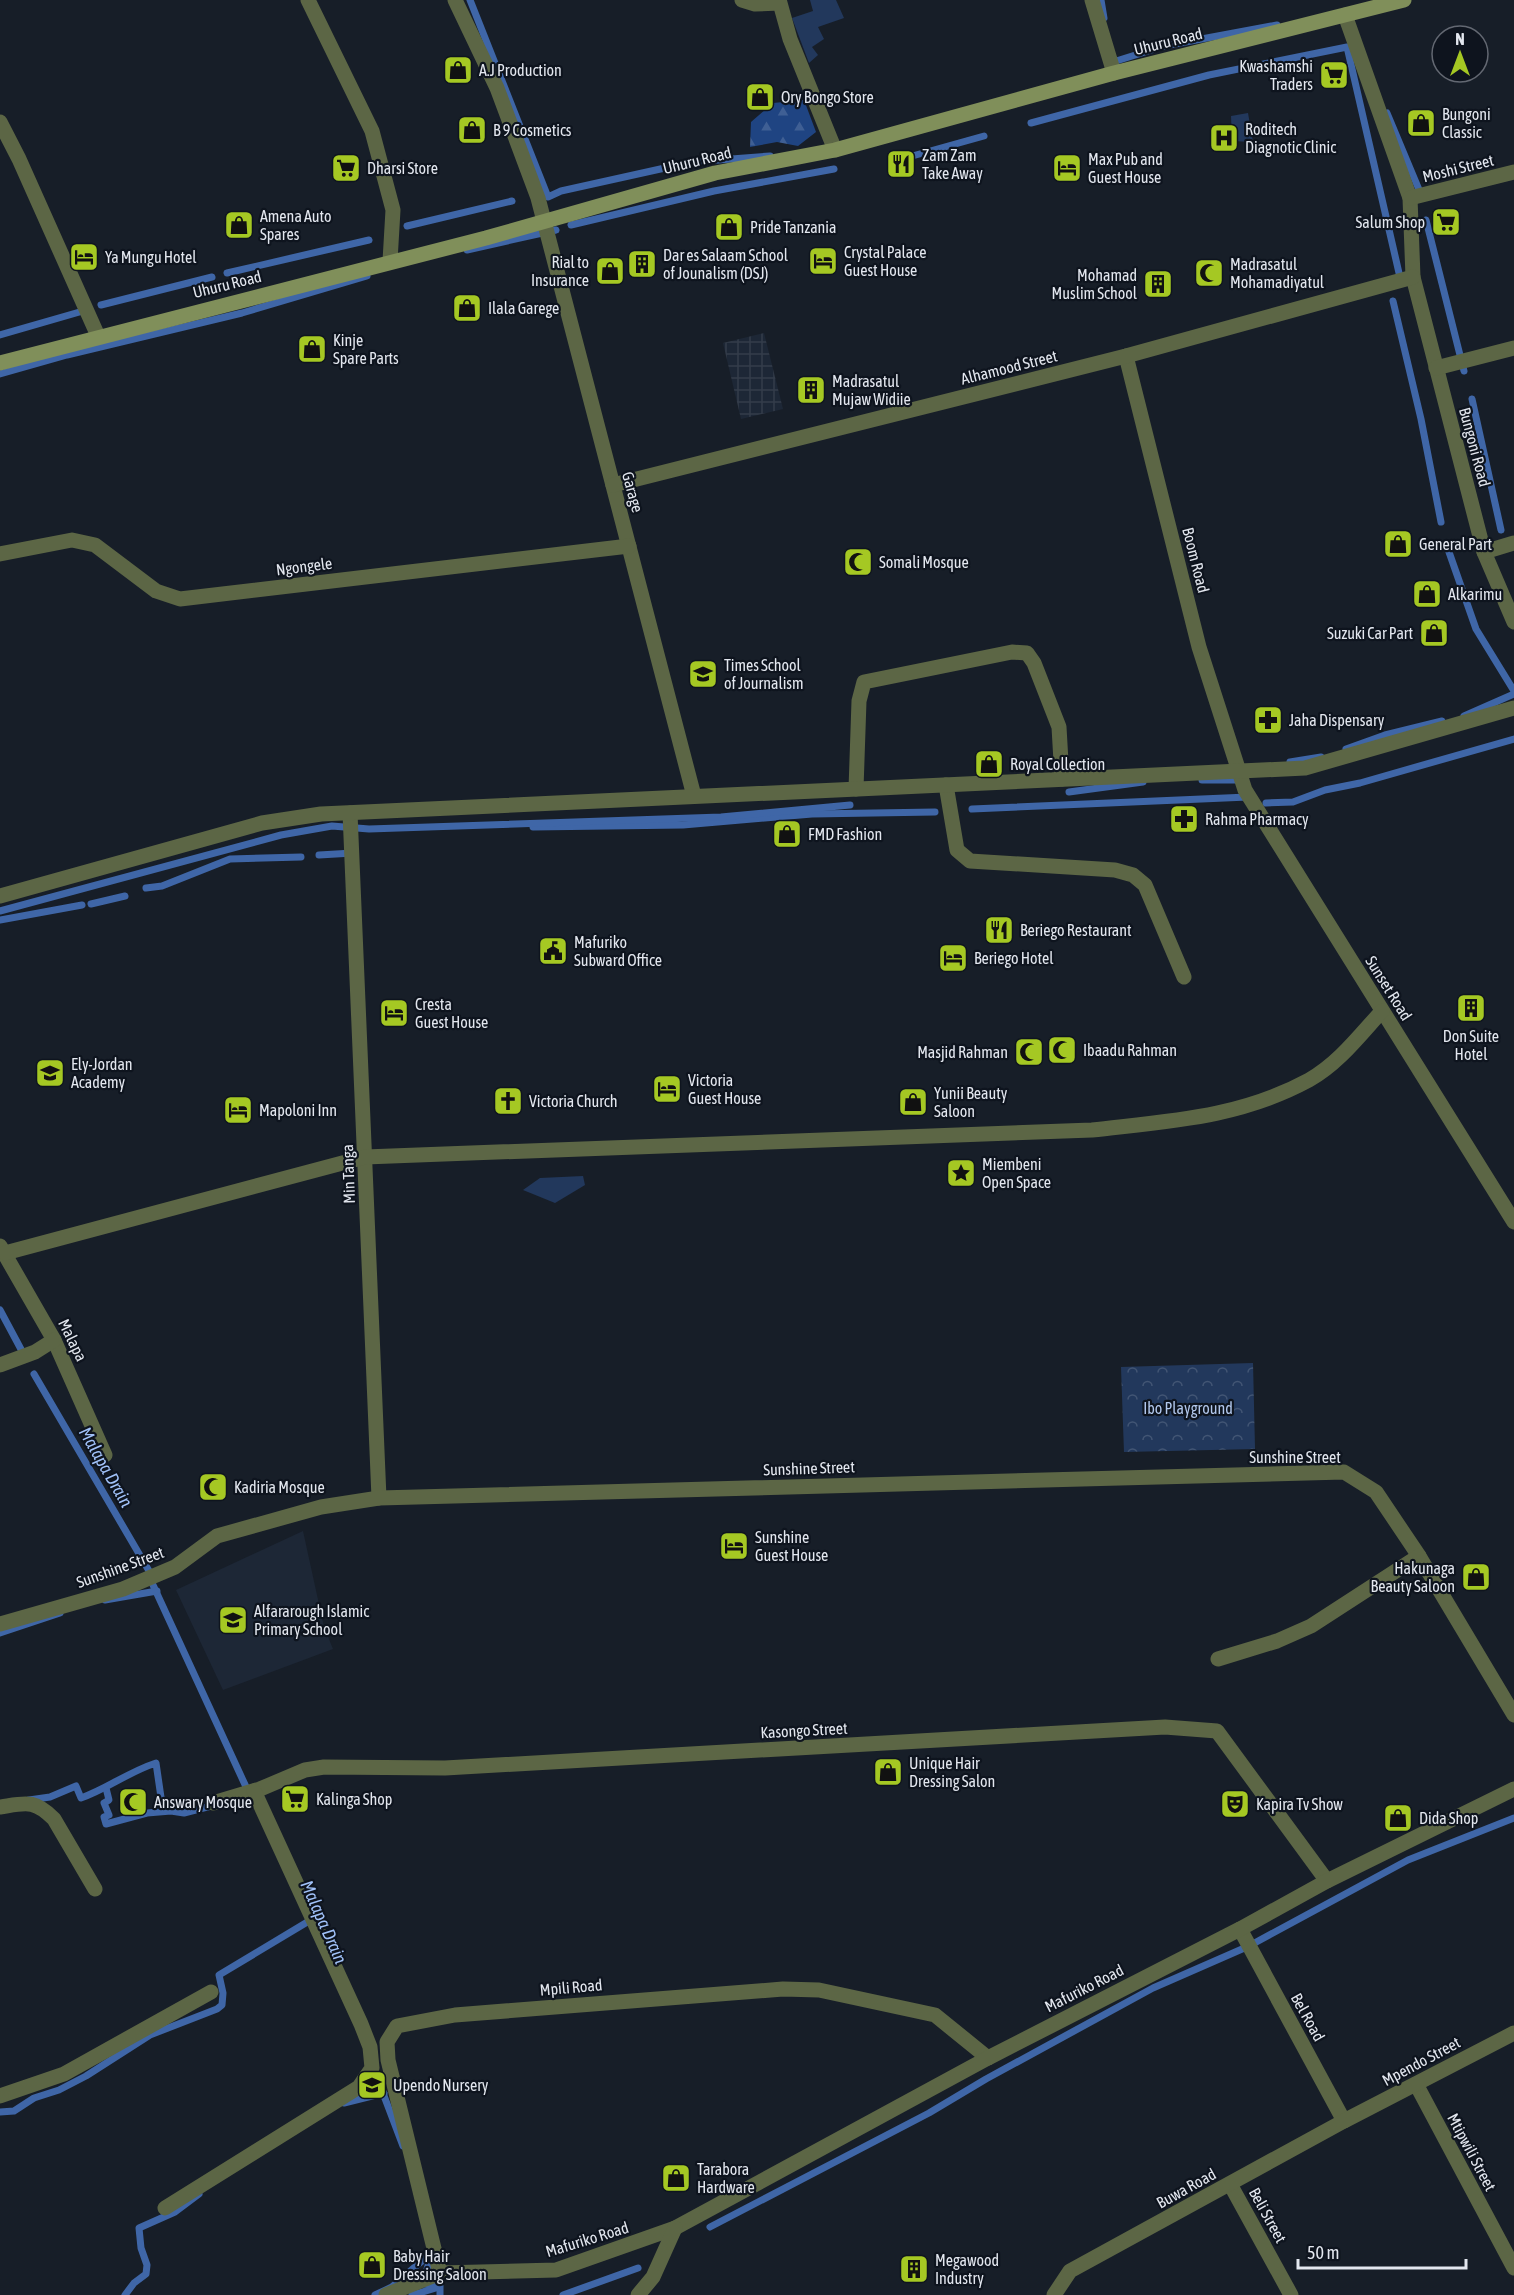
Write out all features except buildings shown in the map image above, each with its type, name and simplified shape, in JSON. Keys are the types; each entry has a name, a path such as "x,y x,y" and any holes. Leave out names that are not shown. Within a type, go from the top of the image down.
{"main road":[{"name":"Uhuru Road","path":"0,363 486,238 715,173 835,150 1114,73 1404,0"}],"street":[{"path":"309,0 372,131 393,210 390,261"},
{"name":"Garage","path":"455,0 497,88 538,198 694,796"},
{"path":"742,0 755,4 782,2 790,39 835,150"},
{"path":"1092,0 1114,73"},
{"name":"Bungoni Road","path":"1345,15 1410,198 1413,277 1484,552 1514,622"},
{"path":"0,122 19,159 98,336"},
{"name":"Moshi Street","path":"1410,198 1514,172"},
{"name":"Alhamood Street","path":"613,485 1126,356 1413,277"},
{"path":"1436,368 1514,348"},
{"name":"Boom Road","path":"1126,356 1198,646 1239,771"},
{"name":"Ngongele","path":"0,554 72,540 95,545 156,591 180,599 629,546"},
{"path":"1484,552 1514,543"},
{"path":"856,789 859,701 864,682 1012,652 1027,653 1047,694 1059,727 1062,779"},
{"path":"0,896 262,823 350,813 1305,768 1514,708"},
{"name":"Sunset Road","path":"1239,771 1248,797 1514,1222"},
{"path":"946,785 957,850 970,861 1116,870 1133,875 1145,885 1184,977"},
{"name":"Min Tanga","path":"350,813 379,1498"},
{"path":"2,1250 365,1157 1092,1130 1203,1117 1240,1109 1310,1079 1343,1054 1382,1011"},
{"name":"Malapa","path":"2,1250 54,1340 105,1455"},
{"path":"0,1365 35,1352 54,1340"},
{"name":"Sunshine Street","path":"0,1624 123,1589 175,1567 218,1536 321,1507 379,1498 1344,1472 1376,1492 1419,1556 1514,1715"},
{"path":"1218,1659 1277,1641 1311,1626 1419,1556"},
{"name":"Kasongo Street","path":"213,1803 254,1791 305,1770 324,1767 445,1768 1165,1727 1217,1731 1327,1881"},
{"name":"Mafuriko Road","path":"437,2274 555,2270 675,2228 988,2058 1240,1929 1327,1881 1514,1789"},
{"path":"165,2208 358,2087 372,2068 370,2047 361,2025 254,1791"},
{"path":"0,1807 30,1803 39,1805 45,1810 54,1819 95,1889"},
{"name":"Bel Road","path":"1240,1929 1344,2121"},
{"name":"Mpili Road","path":"437,2274 388,2060 387,2042 397,2026 455,2015 783,1989 819,1990 935,2015 988,2058"},
{"path":"0,2096 64,2074 211,1992"},
{"name":"Mpendo Street","path":"1344,2121 1514,2033"},
{"name":"Mtipwili Street","path":"1416,2084 1514,2268"},
{"name":"Buwa Road","path":"1054,2295 1070,2271 1344,2121"},
{"name":"Beli Street","path":"1230,2184 1291,2295"},
{"path":"638,2295 653,2277 675,2228"},
{"path":"386,2295 437,2274"}],"shaded area":[{"path":"764,333 783,409 741,419 723,343"},
{"path":"303,1531 324,1627 333,1649 223,1690 176,1590"}],"green space":[{"path":"810,0 836,0 844,18 818,27 824,39 812,47 818,55 809,63 792,18 813,11"},
{"path":"804,100 816,132 798,146 777,142 750,147 751,122 773,103"},
{"path":"1248,113 1253,142 1232,141 1231,116"},
{"path":"583,1176 585,1185 555,1203 523,1190 540,1178"},
{"name":"Ibo Playground","path":"1253,1363 1255,1449 1124,1452 1121,1367"}],"waterway":[{"path":"470,0 548,197 561,191 692,162 770,156"},
{"path":"1101,0 1104,18"},
{"path":"1113,58 1113,62 1164,46 1277,25"},
{"path":"1031,123 1209,75 1347,47 1399,273"},
{"path":"1387,113 1420,192"},
{"path":"898,160 984,136"},
{"path":"571,225 714,191 834,169"},
{"path":"407,226 512,201"},
{"path":"1426,220 1464,371"},
{"path":"467,250 556,230"},
{"path":"227,273 369,240"},
{"path":"0,374 67,355 242,313 367,276"},
{"path":"101,305 212,277"},
{"path":"1393,301 1421,419 1441,522"},
{"path":"0,335 83,311"},
{"path":"1472,399 1501,530"},
{"path":"1449,552 1476,629 1514,691"},
{"path":"1464,716 1514,694"},
{"path":"1346,749 1385,735 1442,721"},
{"path":"1266,803 1293,802 1325,790 1360,783 1514,739"},
{"path":"1290,762 1321,757"},
{"path":"1202,780 1242,780"},
{"path":"1069,792 1143,782"},
{"path":"972,809 1248,797"},
{"path":"0,911 281,835 332,826 369,829 721,817 850,805"},
{"path":"533,827 683,825 812,814 935,812"},
{"path":"319,855 353,853"},
{"path":"146,888 162,886 230,859 301,857"},
{"path":"91,904 125,896"},
{"path":"0,920 82,905"},
{"name":"Malapa Drain","path":"0,1310 23,1353 22,1357"},
{"name":"Malapa Drain","path":"34,1374 152,1576"},
{"name":"Malapa Drain","path":"153,1585 247,1789"},
{"path":"105,1600 157,1591"},
{"path":"0,1633 60,1613"},
{"path":"29,1800 50,1797 76,1786 81,1798 156,1763 163,1811"},
{"path":"106,1788 109,1800 104,1803 109,1815 104,1817 106,1824 147,1813 171,1811 184,1813 215,1805"},
{"path":"710,2227 929,2113 986,2079 1153,1988 1249,1946 1408,1860 1514,1818"},
{"path":"0,2112 14,2111 34,2098 59,2090 86,2076 150,2035 217,2009 222,2005 223,1993 219,1975 309,1921"},
{"name":"Malapa Drain","path":"375,2072 403,2146"},
{"path":"344,2103 384,2093"},
{"path":"125,2295 134,2283 146,2274 147,2265 141,2248 139,2228 175,2212 199,2194"},
{"path":"375,2295 392,2287 430,2254"},
{"name":"Malapa Drain","path":"430,2255 425,2284 440,2286 440,2295"},
{"path":"563,2295 638,2268"},
{"path":"412,2295 436,2288"}],"place":[{"name":"A.J Production","path":"458,70"},
{"name":"Kwashamshi Traders","path":"1334,75"},
{"name":"Ory Bongo Store","path":"760,97"},
{"name":"Bungoni Classic","path":"1421,123"},
{"name":"B 9 Cosmetics","path":"472,130"},
{"name":"Roditech Diagnotic Clinic","path":"1224,138"},
{"name":"Zam Zam Take Away","path":"901,164"},
{"name":"Dharsi Store","path":"346,168"},
{"name":"Max Pub and Guest House","path":"1067,168"},
{"name":"Salum Shop","path":"1446,222"},
{"name":"Amena Auto Spares","path":"239,225"},
{"name":"Pride Tanzania","path":"729,227"},
{"name":"Ya Mungu Hotel","path":"84,257"},
{"name":"Crystal Palace Guest House","path":"823,261"},
{"name":"Dar es Salaam School of Jounalism (DSJ)","path":"642,264"},
{"name":"Rial to Insurance","path":"610,271"},
{"name":"Madrasatul Mohamadiyatul","path":"1209,273"},
{"name":"Mohamad Muslim School","path":"1158,284"},
{"name":"Ilala Garege","path":"467,308"},
{"name":"Kinje Spare Parts","path":"312,349"},
{"name":"Madrasatul Mujaw Widiie","path":"811,390"},
{"name":"General Part","path":"1398,544"},
{"name":"Somali Mosque","path":"858,562"},
{"name":"Alkarimu","path":"1427,594"},
{"name":"Suzuki Car Part","path":"1434,633"},
{"name":"Times School of Journalism","path":"703,674"},
{"name":"Jaha Dispensary","path":"1268,720"},
{"name":"Royal Collection","path":"989,764"},
{"name":"Rahma Pharmacy","path":"1184,819"},
{"name":"FMD Fashion","path":"787,834"},
{"name":"Beriego Restaurant","path":"999,930"},
{"name":"Mafuriko Subward Office","path":"553,951"},
{"name":"Beriego Hotel","path":"953,958"},
{"name":"Don Suite Hotel","path":"1471,1008"},
{"name":"Cresta Guest House","path":"394,1013"},
{"name":"Ibaadu Rahman","path":"1062,1050"},
{"name":"Masjid Rahman","path":"1029,1052"},
{"name":"Ely-Jordan Academy","path":"50,1073"},
{"name":"Victoria Guest House","path":"667,1089"},
{"name":"Victoria Church","path":"508,1101"},
{"name":"Yunii Beauty Saloon","path":"913,1102"},
{"name":"Mapoloni Inn","path":"238,1110"},
{"name":"Miembeni Open Space","path":"961,1173"},
{"name":"Kadiria Mosque","path":"213,1487"},
{"name":"Sunshine Guest House","path":"734,1546"},
{"name":"Hakunaga Beauty Saloon","path":"1476,1577"},
{"name":"Alfararough Islamic Primary School","path":"233,1620"},
{"name":"Unique Hair Dressing Salon","path":"888,1772"},
{"name":"Kalinga Shop","path":"295,1799"},
{"name":"Answary Mosque","path":"133,1802"},
{"name":"Kapira Tv Show","path":"1235,1804"},
{"name":"Dida Shop","path":"1398,1818"},
{"name":"Upendo Nursery","path":"372,2085"},
{"name":"Tarabora Hardware","path":"676,2178"},
{"name":"Baby Hair Dressing Saloon","path":"372,2265"},
{"name":"Megawood Industry","path":"914,2269"}]}
